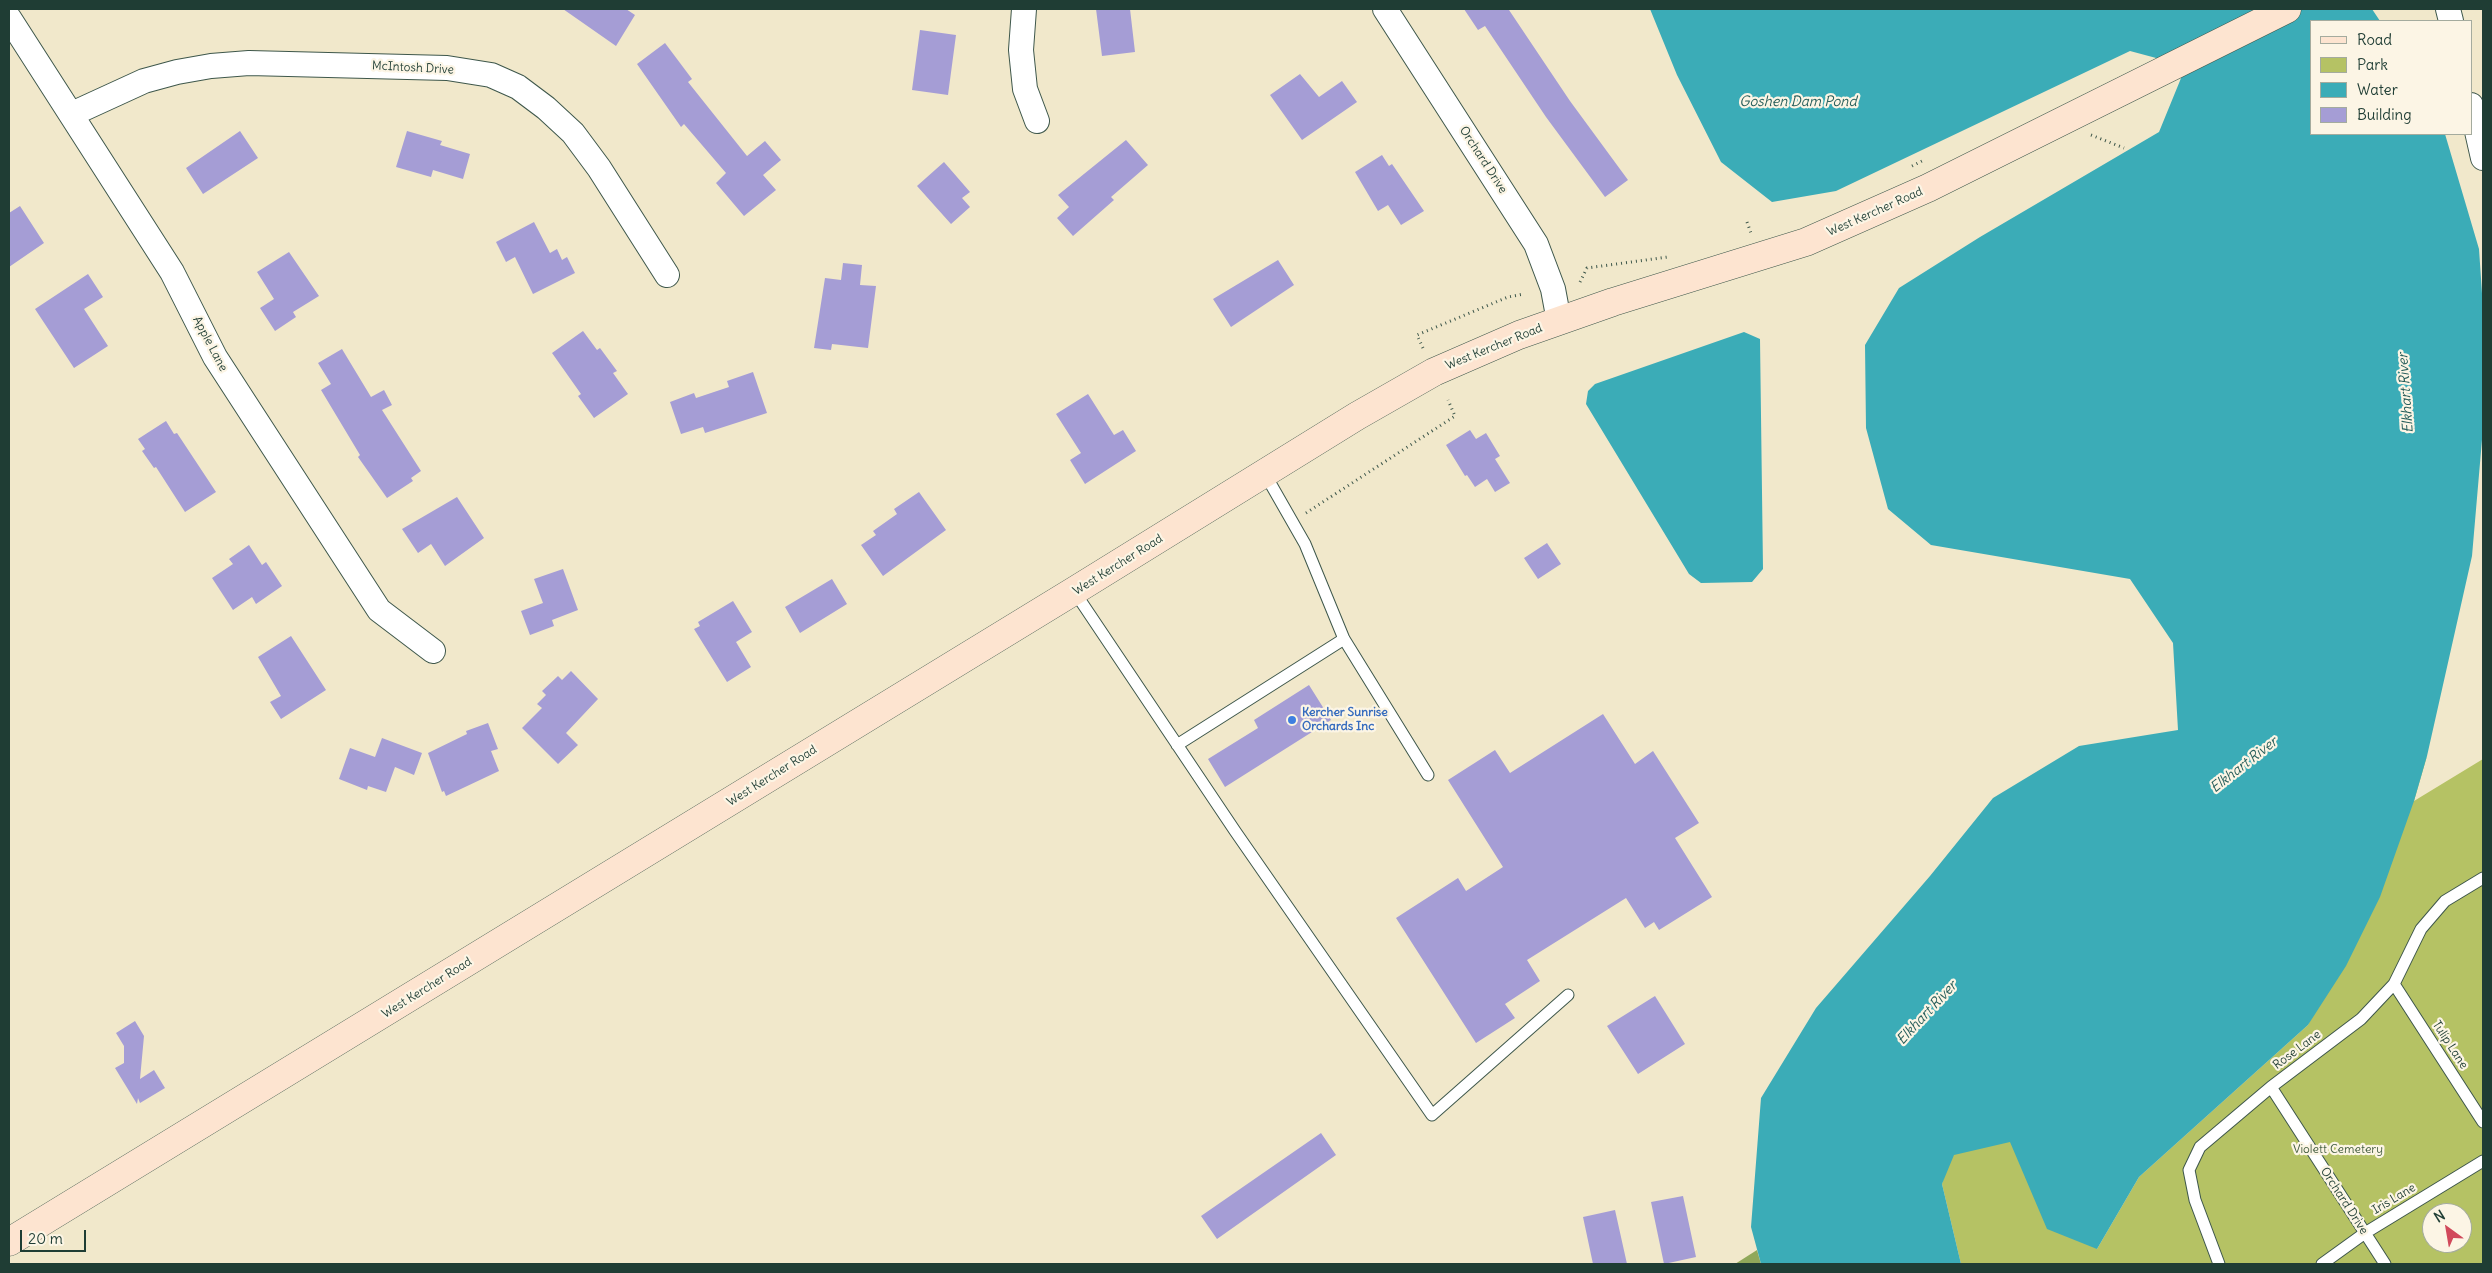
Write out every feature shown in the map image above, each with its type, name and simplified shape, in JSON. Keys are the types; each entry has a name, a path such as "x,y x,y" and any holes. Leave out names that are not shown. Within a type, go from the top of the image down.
{"main road":[{"name":"West Kercher Road","path":"9,1242 1265,474 1356,416 1434,372 1476,352 1560,321 1806,242 1928,188 2287,9"}],"street":[{"path":"1024,9 1021,50 1025,88 1037,121"},
{"name":"Orchard Drive","path":"1385,9 1536,244 1553,289 1560,321"},
{"name":"Apple Lane","path":"9,18 172,272 215,357 379,610 433,651"},
{"name":"McIntosh Drive","path":"72,114 144,82 177,72 211,66 249,63 446,68 491,76 518,87 546,108 572,133 599,168 667,275"},
{"path":"2472,109 2483,158"}],"lane":[{"path":"1265,474 1306,544 1344,639 1428,775"},
{"path":"1074,591 1177,745 1432,1115 1568,995"},
{"path":"1177,745 1344,639"},
{"name":"Rose Lane","path":"2219,1264 2195,1200 2189,1170 2200,1148 2271,1087 2361,1019 2394,984 2421,929 2444,901 2483,878"},
{"name":"Tulip Lane","path":"2394,984 2483,1122"},
{"name":"Orchard Drive","path":"2271,1087 2385,1264"},
{"name":"Iris Lane","path":"2322,1264 2365,1233 2483,1161"}],"path":[{"path":"1911,166 1929,158"},
{"path":"1747,222 1752,236 1760,232"},
{"path":"1580,282 1587,268 1670,257"},
{"path":"1423,348 1416,336 1508,297 1524,294"},
{"path":"1293,522 1455,416 1448,400"}],"green space":[{"name":"Violett Cemetery","path":"2427,756 2414,801 2483,759 2483,1264 1961,1264 1942,1184 1983,1024 2097,1249 2139,1177 2308,1025"},
{"path":"1757,1250 1761,1264 1735,1264"}],"water":[{"path":"1650,9 2372,9 2379,20 2310,20 2310,135 2445,135 2479,249 2483,308 2483,428 2472,556 2427,756 2414,801 2380,897 2346,966 2308,1025 2139,1177 2097,1249 2047,1229 2010,1142 1954,1155 1942,1184 1961,1264 1761,1264 1751,1227 1761,1098 1816,1008 1930,876 1993,798 2079,746 2178,730 2173,643 2130,579 1931,545 1888,509 1866,428 1865,345 1899,288 1980,237 2159,132 2186,66 2130,51 1836,191 1772,202 1721,162 1677,75"},
{"path":"1744,332 1760,339 1763,569 1752,582 1701,583 1689,574 1586,404 1588,391 1595,384"}],"building":[{"path":"563,9 626,9 635,15 616,46"},
{"path":"1096,9 1130,9 1135,52 1102,56"},
{"path":"1464,9 1511,9 1509,10 1570,101 1628,180 1605,197 1546,117 1485,26 1478,30"},
{"path":"920,30 956,35 948,95 912,90"},
{"path":"665,43 692,79 688,82 747,156 765,141 781,160 763,175 776,190 744,216 716,183 726,173 684,124 681,127 637,64"},
{"path":"1300,74 1319,97 1342,81 1357,102 1302,140 1270,95"},
{"path":"240,131 258,158 203,194 186,168"},
{"path":"407,131 442,141 440,145 470,154 463,179 433,170 431,177 396,167"},
{"path":"1126,140 1148,165 1111,197 1114,200 1073,236 1057,218 1069,207 1058,195"},
{"path":"1382,155 1389,166 1392,164 1424,211 1401,225 1388,205 1378,211 1355,172"},
{"path":"944,162 970,192 962,198 970,207 951,224 917,186"},
{"path":"20,206 44,243 9,267 9,213"},
{"path":"534,222 550,253 557,249 562,260 567,257 575,273 533,294 515,257 506,262 496,242"},
{"path":"289,252 319,296 293,312 296,317 275,331 260,308 274,299 257,272"},
{"path":"1278,260 1294,285 1231,327 1213,299"},
{"path":"843,263 862,265 860,285 876,286 868,348 832,344 831,350 814,348 825,278 841,280"},
{"path":"88,274 103,297 84,309 108,346 74,368 35,309"},
{"path":"583,331 597,350 600,348 617,371 613,373 628,394 594,418 578,396 581,394 552,353"},
{"path":"342,349 371,397 384,390 392,405 382,410 421,471 411,478 413,481 387,498 358,457 360,455 321,390 331,384 318,363"},
{"path":"753,372 767,413 705,433 703,427 681,434 670,402 694,393 696,398 729,387 727,381"},
{"path":"1088,394 1114,435 1123,430 1136,451 1085,484 1070,460 1081,453 1056,414"},
{"path":"166,421 174,434 177,433 216,492 185,512 156,467 154,468 142,451 145,449 138,439"},
{"path":"1470,430 1476,439 1486,433 1500,456 1495,459 1510,483 1495,492 1487,479 1475,487 1467,475 1465,476 1446,445"},
{"path":"919,492 946,530 883,576 861,545 876,535 873,531 897,514 894,509"},
{"path":"457,497 484,538 445,566 431,544 418,553 402,529"},
{"path":"1547,543 1561,564 1538,579 1524,558"},
{"path":"249,545 262,565 266,562 282,586 256,604 252,597 233,610 212,578 233,564 229,559"},
{"path":"563,569 578,610 552,620 554,626 530,635 521,611 543,603 534,579"},
{"path":"832,579 847,604 800,633 785,607"},
{"path":"733,601 752,632 736,642 751,667 727,682 694,629 700,626 698,622"},
{"path":"291,636 326,690 281,719 270,702 281,696 258,657"},
{"path":"571,671 598,699 566,733 578,745 558,764 522,728 542,708 537,704 546,695 542,691 558,676 562,680"},
{"path":"1309,685 1331,720 1225,787 1208,759 1258,728 1254,720"},
{"path":"1603,714 1635,764 1653,751 1699,823 1675,838 1712,897 1659,930 1654,922 1645,928 1626,898 1527,960 1540,981 1505,1004 1515,1018 1476,1043 1396,918 1458,878 1466,891 1503,867 1448,780 1495,750 1510,773"},
{"path":"488,723 498,749 491,751 499,771 446,796 444,791 442,792 428,753 467,734 466,731"},
{"path":"382,738 422,753 414,775 395,767 386,792 368,786 367,790 339,779 350,748 375,757"},
{"path":"1655,996 1685,1044 1638,1074 1607,1026"},
{"path":"135,1021 144,1036 140,1079 154,1070 165,1088 140,1103 138,1098 137,1104 115,1068 124,1063 124,1046 116,1033"},
{"path":"1321,1133 1336,1155 1217,1239 1201,1216"},
{"path":"1683,1196 1696,1257 1664,1264 1651,1202"},
{"path":"1615,1210 1627,1264 1593,1264 1583,1217"}],"place":[{"name":"Kercher Sunrise Orchards Inc","path":"1292,720"}],"water label":[{"name":"Goshen Dam Pond","path":"1798,102"},
{"name":"Elkhart River","path":"2406,393"},
{"name":"Elkhart River","path":"2244,765"},
{"name":"Elkhart River","path":"1927,1013"}]}
